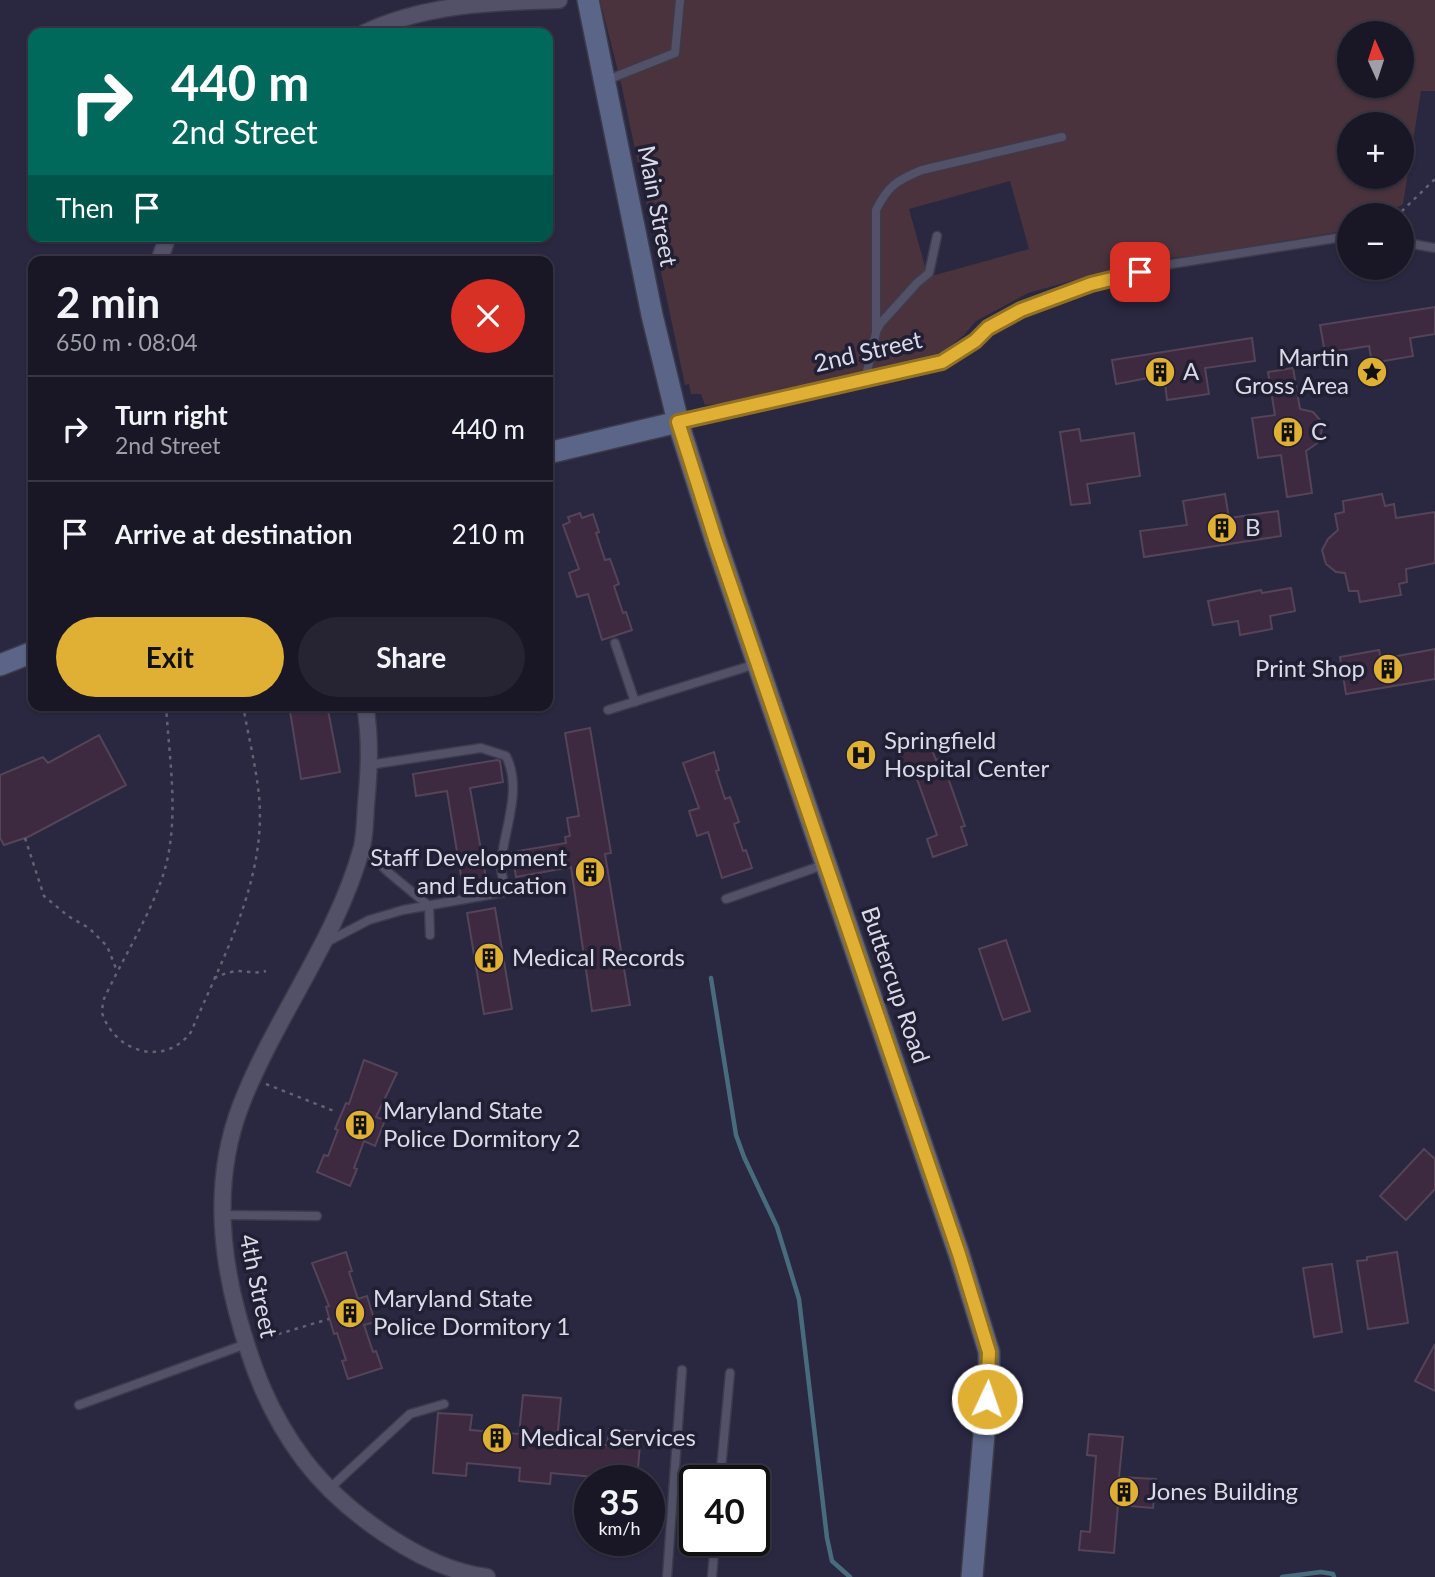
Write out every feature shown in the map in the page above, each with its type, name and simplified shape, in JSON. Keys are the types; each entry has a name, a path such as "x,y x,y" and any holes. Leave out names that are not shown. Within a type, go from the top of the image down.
{"street":[{"path":"374,28 415,13 509,1 559,0"},
{"name":"Main Street","path":"588,0 652,315 678,422"},
{"name":"2nd Street","path":"553,452 678,422"},
{"name":"Buttercup Road","path":"678,422 757,664 959,1254 989,1352 972,1577"},
{"path":"0,665 28,654"},
{"name":"4th Street","path":"365,711 369,765 362,846 338,912 240,1107 228,1156 222,1215 228,1276 260,1386 289,1440 329,1489 370,1525 447,1572 487,1577"}],"lane":[{"path":"606,80 676,53 680,0"},
{"path":"876,333 876,210 885,192 901,179 922,170 1062,137"},
{"path":"865,380 880,324 929,273 936,236"},
{"name":"2nd Street","path":"678,422 942,362 975,341 988,328 1021,310 1091,284 1165,265 1337,238"},
{"path":"1414,244 1435,248"},
{"path":"615,643 635,702"},
{"path":"608,710 757,664"},
{"path":"321,946 369,920 505,892 501,866 514,783 512,767 506,755 481,748 369,765"},
{"path":"362,846 429,906 430,935"},
{"path":"726,899 826,864"},
{"path":"222,1215 317,1216"},
{"path":"79,1405 246,1344"},
{"path":"667,1577 682,1370"},
{"path":"722,1465 730,1373"},
{"path":"329,1489 410,1414 444,1404"},
{"path":"712,1577 714,1556"}],"path":[{"path":"1410,203 1435,179"},
{"path":"166,711 172,826 168,856 153,901 103,1001 102,1013 118,1037 133,1050 151,1053 165,1052 183,1043 191,1032 246,899 258,844 259,796 244,711"},
{"path":"25,838 44,896 68,916 89,928 107,946 117,971"},
{"path":"214,978 230,972 248,971 257,974 266,971"},
{"path":"253,1079 334,1111"},
{"path":"246,1344 329,1319"}],"shaded area":[{"name":"Springfield Hospital Center","path":"0,0 1435,0 1435,1577 0,1577"},
{"path":"600,0 1435,0 1435,91 1421,91 1414,135 1414,112 1337,112 1337,189 1405,189 1403,203 1337,203 1337,232 1197,255 1148,260 1028,293 976,321 943,352 734,402 705,405 701,394 691,394 689,384 685,385 621,83","holes":["1010,181 1029,249 928,277 909,209"]}],"building":[{"path":"1435,307 1435,334 1410,338 1413,356 1372,363 1369,346 1325,353 1320,325"},
{"name":"A","path":"1252,338 1255,361 1205,368 1209,394 1167,400 1164,375 1116,384 1112,360"},
{"name":"C","path":"1293,368 1300,409 1313,412 1321,421 1322,429 1319,442 1306,451 1312,493 1287,497 1281,455 1258,458 1252,418 1275,415 1268,372"},
{"path":"1079,429 1081,441 1134,433 1140,476 1087,484 1090,503 1071,505 1060,432"},
{"name":"B","path":"1225,494 1229,518 1278,511 1281,536 1144,557 1140,531 1187,525 1183,501"},
{"path":"1382,494 1385,506 1394,504 1396,518 1435,512 1435,563 1406,569 1407,582 1399,584 1401,595 1360,602 1358,591 1349,591 1345,573 1336,572 1326,564 1322,550 1328,539 1338,530 1335,514 1344,512 1343,501"},
{"path":"580,513 582,518 593,514 605,560 610,559 619,584 614,586 632,630 602,640 588,594 577,597 569,573 579,569 563,525 570,522 568,517"},
{"path":"1291,588 1295,611 1270,616 1272,629 1240,635 1238,621 1213,625 1208,601 1261,590 1262,593"},
{"name":"Print Shop","path":"1435,649 1435,679 1346,694 1340,657 1379,650 1381,659"},
{"path":"290,711 328,711 340,772 301,779"},
{"name":"Staff Development and Education","path":"590,728 611,853 605,854 630,1005 592,1011 571,867 516,877 512,852 566,843 565,837 570,836 567,818 579,816 565,733"},
{"path":"99,735 126,785 28,837 4,845 0,838 0,775 43,757 48,763"},
{"path":"929,742 936,760 941,758 965,826 961,827 967,845 933,857 927,839 937,835 913,768 906,770 899,753"},
{"path":"714,752 719,770 716,771 725,799 730,797 739,822 734,824 752,868 722,878 708,832 697,836 689,811 699,808 683,763"},
{"path":"500,761 503,782 470,788 487,884 463,888 447,791 416,796 413,774"},
{"name":"Medical Records","path":"495,908 512,1009 484,1014 467,913"},
{"path":"1006,940 1030,1011 1003,1020 979,949"},
{"name":"Maryland State Police Dormitory 2","path":"364,1060 397,1073 376,1117 385,1120 375,1146 364,1141 350,1186 317,1172 324,1155 328,1156 338,1130 335,1129 346,1103 349,1104"},
{"path":"1424,1149 1435,1159 1435,1189 1406,1220 1380,1196"},
{"name":"Maryland State Police Dormitory 1","path":"346,1252 358,1299 367,1296 375,1322 364,1325 373,1352 376,1351 382,1368 348,1379 342,1361 346,1360 337,1333 334,1334 326,1307 329,1306 312,1263"},
{"path":"1397,1252 1408,1323 1368,1329 1357,1261"},
{"path":"1332,1264 1342,1332 1314,1337 1303,1268"},
{"path":"1435,1344 1435,1391 1415,1381"},
{"name":"Medical Services","path":"523,1395 561,1398 557,1441 607,1445 609,1429 641,1432 638,1465 574,1465 574,1475 551,1473 550,1484 519,1481 520,1468 467,1463 466,1476 433,1473 438,1413 472,1415 470,1430 519,1434"},
{"name":"Jones Building","path":"1089,1434 1123,1437 1119,1477 1156,1479 1153,1508 1118,1505 1114,1553 1079,1550 1081,1531 1090,1532 1096,1456 1087,1455"}],"waterway":[{"path":"711,978 736,1135 777,1227 799,1299 832,1561 850,1577"},
{"path":"1282,1577 1321,1572 1333,1574 1334,1577"}],"place":[{"name":"A","path":"1160,372"},
{"name":"Martin Gross Area","path":"1372,372"},
{"name":"C","path":"1288,432"},
{"name":"B","path":"1222,528"},
{"name":"Print Shop","path":"1388,669"},
{"name":"Springfield Hospital Center","path":"861,755"},
{"name":"Staff Development and Education","path":"590,872"},
{"name":"Medical Records","path":"489,958"},
{"name":"Maryland State Police Dormitory 2","path":"360,1125"},
{"name":"Maryland State Police Dormitory 1","path":"350,1313"},
{"name":"Medical Services","path":"497,1438"},
{"name":"Jones Building","path":"1124,1492"}],"route":[{"path":"987,1399 989,1352 959,1254 716,542 678,422 942,362 975,341 988,328 1021,310 1091,284 1140,272"}]}
